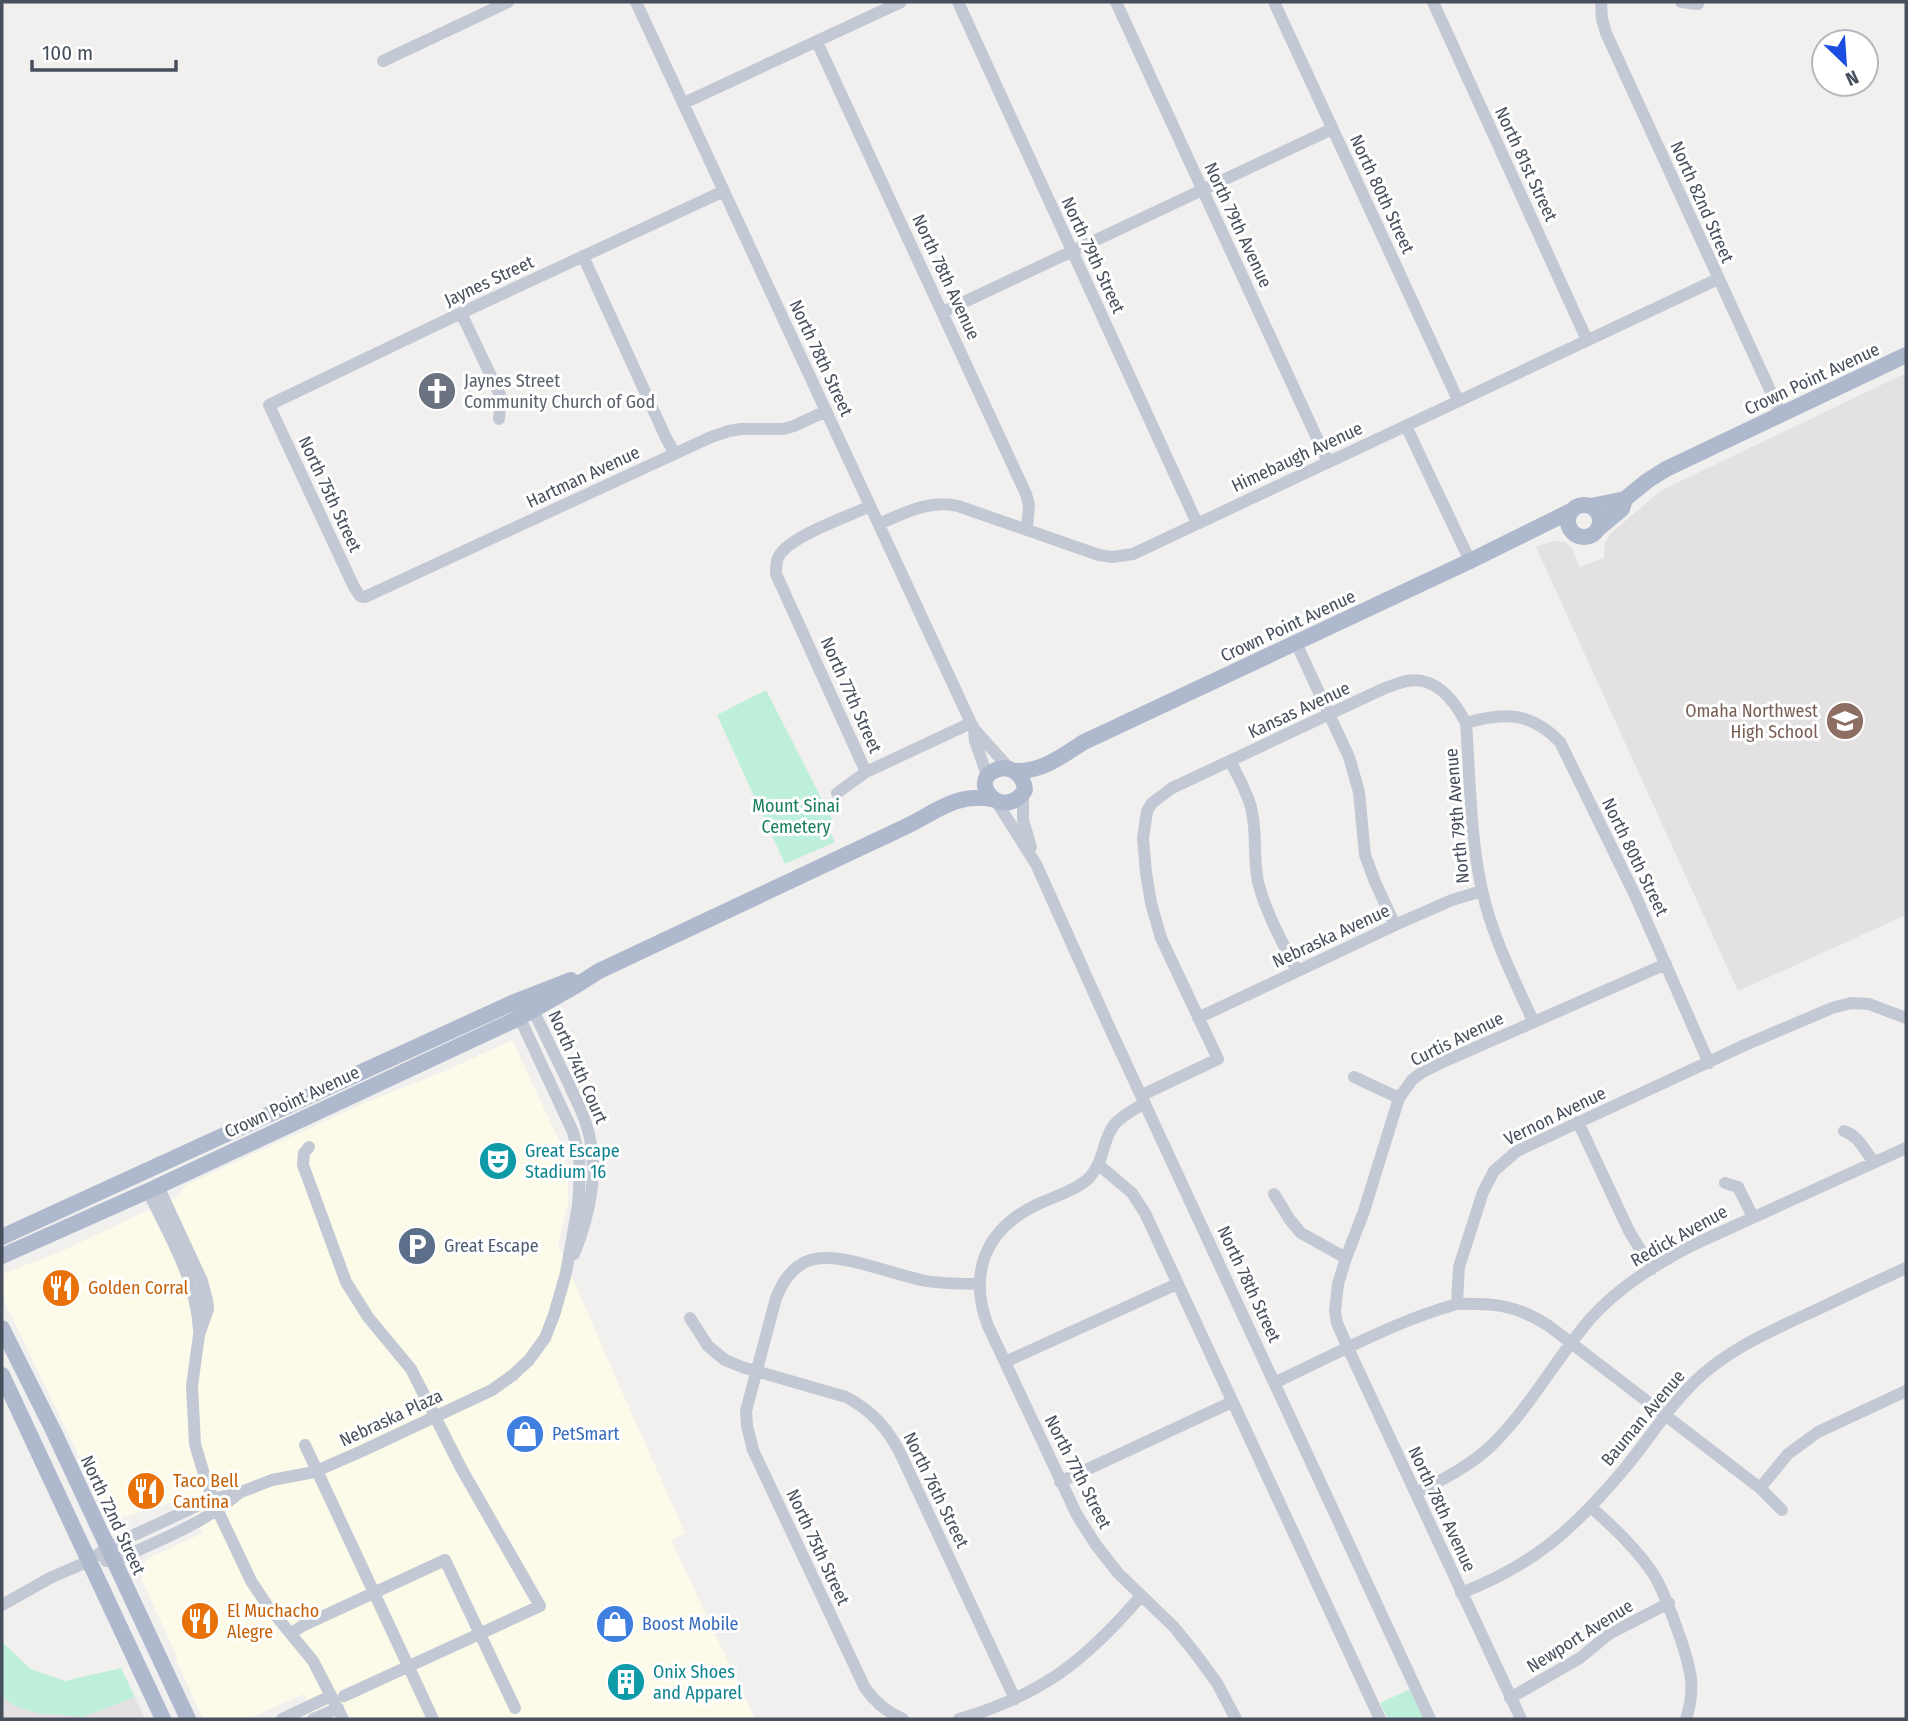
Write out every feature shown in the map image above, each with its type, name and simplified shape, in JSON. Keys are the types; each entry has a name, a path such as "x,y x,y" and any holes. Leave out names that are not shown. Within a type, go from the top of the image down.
{"main road":[{"name":"Crown Point Avenue","path":"1591,506 1625,499 1665,469 1906,355"},
{"name":"Crown Point Avenue","path":"1599,528 1622,509 1625,499"},
{"path":"1580,506 1591,506 1600,517 1599,528 1586,537 1578,536 1572,530 1568,518 1571,511 1580,506"},
{"name":"Crown Point Avenue","path":"1012,770 1034,770 1057,761 1084,742 1571,511"},
{"name":"Crown Point Avenue","path":"1537,529 1572,530"},
{"name":"Crown Point Avenue","path":"1024,792 1051,770 1057,761"},
{"path":"995,769 1012,770 1022,779 1024,792 1018,799 1011,801 994,800 986,789 986,776 995,769"},
{"name":"Crown Point Avenue","path":"954,800 964,788 986,776"},
{"name":"Crown Point Avenue","path":"2,1256 153,1189 577,978 594,974 907,826 954,800 975,796 994,800"},
{"name":"Crown Point Avenue","path":"2,1237 523,1007"},
{"name":"North 72nd Street","path":"2,1328 52,1430 103,1555 163,1719"},
{"path":"2,1350 29,1399 52,1430"},
{"name":"North 72nd Street","path":"2,1375 30,1434 103,1555 188,1719"},
{"path":"103,1555 103,1568 145,1653 178,1698"}],"street":[{"path":"383,61 508,2"},
{"name":"North 78th Street","path":"636,2 973,726"},
{"path":"684,103 901,2"},
{"name":"North 79th Street","path":"958,2 1197,523"},
{"name":"North 79th Avenue","path":"1116,2 1328,462"},
{"name":"North 80th Street","path":"1274,2 1458,400"},
{"name":"North 81st Street","path":"1433,2 1587,340"},
{"name":"North 82nd Street","path":"1601,2 1606,33 1781,414"},
{"path":"1681,2 1698,3"},
{"name":"North 78th Avenue","path":"817,42 1026,494 1029,505 1027,529"},
{"path":"943,312 1332,129"},
{"name":"Jaynes Street","path":"269,405 724,191"},
{"path":"583,256 675,453"},
{"name":"Himebaugh Avenue","path":"879,524 919,507 944,503 1099,555 1122,557 1138,552 1718,279"},
{"path":"461,313 501,397 499,419"},
{"name":"North 75th Street","path":"269,405 360,596"},
{"name":"Hartman Avenue","path":"360,596 374,594 711,437 729,431 783,429 826,411"},
{"path":"1406,426 1470,561"},
{"name":"North 77th Street","path":"866,772 776,574 778,556 794,541 870,506"},
{"path":"1296,643 1349,757 1361,806 1363,844 1368,864 1395,925"},
{"name":"Kansas Avenue","path":"1198,1018 1161,938 1152,903 1143,838 1147,811 1152,803 1162,794 1385,688 1406,681 1425,682 1440,688 1456,704 1466,723"},
{"name":"North 80th Street","path":"1466,723 1487,717 1511,716 1532,721 1548,729 1560,742 1635,895 1709,1063"},
{"name":"North 79th Avenue","path":"1466,723 1476,859 1482,891 1499,946 1533,1021"},
{"path":"973,726 1012,770"},
{"path":"837,793 866,772 973,726"},
{"path":"973,726 986,776"},
{"path":"1231,762 1252,809 1255,863 1262,896 1297,971"},
{"path":"1024,792 1023,820 1036,864"},
{"path":"994,800 1036,864"},
{"name":"North 78th Street","path":"1036,864 1430,1719"},
{"name":"Nebraska Avenue","path":"1198,1018 1395,925 1452,900 1482,891"},
{"name":"Curtis Avenue","path":"1335,1311 1338,1284 1399,1098 1412,1080 1421,1073 1533,1021 1666,964"},
{"name":"Vernon Avenue","path":"1457,1304 1458,1273 1483,1192 1494,1171 1523,1147 1832,1008 1851,1003 1869,1004 1906,1018"},
{"name":"North 74th Court","path":"523,1007 569,1124 586,1156 590,1199 554,1315 540,1346"},
{"path":"756,1371 782,1283 800,1265 809,1261 827,1257 842,1258 924,1280 980,1284 988,1249 997,1234 1011,1220 1084,1182 1099,1165 1115,1124 1144,1099 1218,1059 1198,1018"},
{"path":"1354,1077 1399,1098"},
{"path":"1578,1122 1629,1231 1652,1269"},
{"path":"1844,1131 1860,1141 1874,1162"},
{"path":"282,1719 409,1666 540,1606 461,1468 411,1369 368,1317 346,1282 303,1165 304,1153 309,1147"},
{"name":"Redick Avenue","path":"1416,1493 1472,1462 1496,1441 1591,1318 1632,1282 1673,1255 1906,1148"},
{"path":"1099,1165 1123,1183 1138,1202 1380,1719"},
{"path":"1725,1183 1738,1187 1753,1217"},
{"path":"153,1189 196,1300 199,1335 192,1386 193,1426 200,1461 215,1505 251,1581 338,1696 340,1714 313,1719"},
{"path":"1274,1194 1301,1233 1346,1258"},
{"name":"Bauman Avenue","path":"1461,1593 1486,1584 1552,1544 1591,1507 1626,1467 1679,1398 1702,1375 1738,1348 1906,1268"},
{"name":"North 77th Street","path":"980,1284 982,1310 1077,1515 1118,1573 1174,1627 1195,1653 1236,1719"},
{"path":"1005,1362 1177,1284"},
{"path":"1276,1382 1416,1317 1457,1304 1496,1304 1513,1308 1533,1316 1572,1344 1760,1488 1782,1510"},
{"name":"North 78th Avenue","path":"1335,1311 1348,1348 1521,1719"},
{"name":"North 76th Street","path":"690,1318 699,1335 717,1354 734,1364 846,1397 873,1415 892,1437 1015,1699"},
{"name":"Nebraska Plaza","path":"2,1605 50,1578 242,1492 272,1480 317,1471 480,1397 522,1367 540,1346"},
{"name":"North 75th Street","path":"756,1371 746,1418 753,1450 865,1688 885,1710 902,1719"},
{"path":"1760,1488 1788,1454 1818,1432 1906,1391"},
{"path":"1060,1482 1233,1402"},
{"path":"305,1445 433,1719"},
{"path":"1591,1507 1625,1538 1654,1575 1669,1603 1691,1671 1693,1691 1688,1714"},
{"path":"291,1634 302,1626 445,1560 515,1708"},
{"path":"959,1719 988,1711 1047,1683 1100,1642 1141,1596"},
{"name":"Newport Avenue","path":"1510,1698 1580,1658 1609,1634 1669,1603"}],"shaded area":[{"path":"1906,373 1906,915 1738,991 1536,547 1553,541 1565,542 1571,547 1580,567 1604,558 1605,543 1610,534 1660,491"},
{"path":"512,1040 563,1149 568,1179 568,1205 558,1244 685,1533 671,1540 755,1719 316,1719 304,1694 248,1719 203,1719 141,1578 145,1562 151,1557 203,1533 202,1530 187,1498 110,1521 2,1296 3,1274 64,1250 180,1195 186,1185 369,1101 445,1071"},
{"path":"2,1696 15,1706 83,1717 135,1697 145,1719 2,1719"}],"green space":[{"name":"Mount Sinai Cemetery","path":"766,690 833,821 826,824 835,842 785,864 717,715"},
{"path":"2,1642 31,1669 65,1681 121,1668 135,1697 83,1717 37,1713 15,1706 2,1696"},
{"path":"1410,1689 1424,1719 1388,1719 1380,1703"}],"place":[{"name":"Jaynes Street Community Church of God","path":"437,391"},
{"name":"Omaha Northwest High School","path":"1845,721"},
{"name":"Great Escape Stadium 16","path":"498,1161"},
{"name":"Great Escape","path":"417,1246"},
{"name":"Golden Corral","path":"61,1288"},
{"name":"PetSmart","path":"525,1434"},
{"name":"Taco Bell Cantina","path":"146,1491"},
{"name":"El Muchacho Alegre","path":"200,1621"},
{"name":"Boost Mobile","path":"615,1624"},
{"name":"Onix Shoes and Apparel","path":"626,1682"}]}
